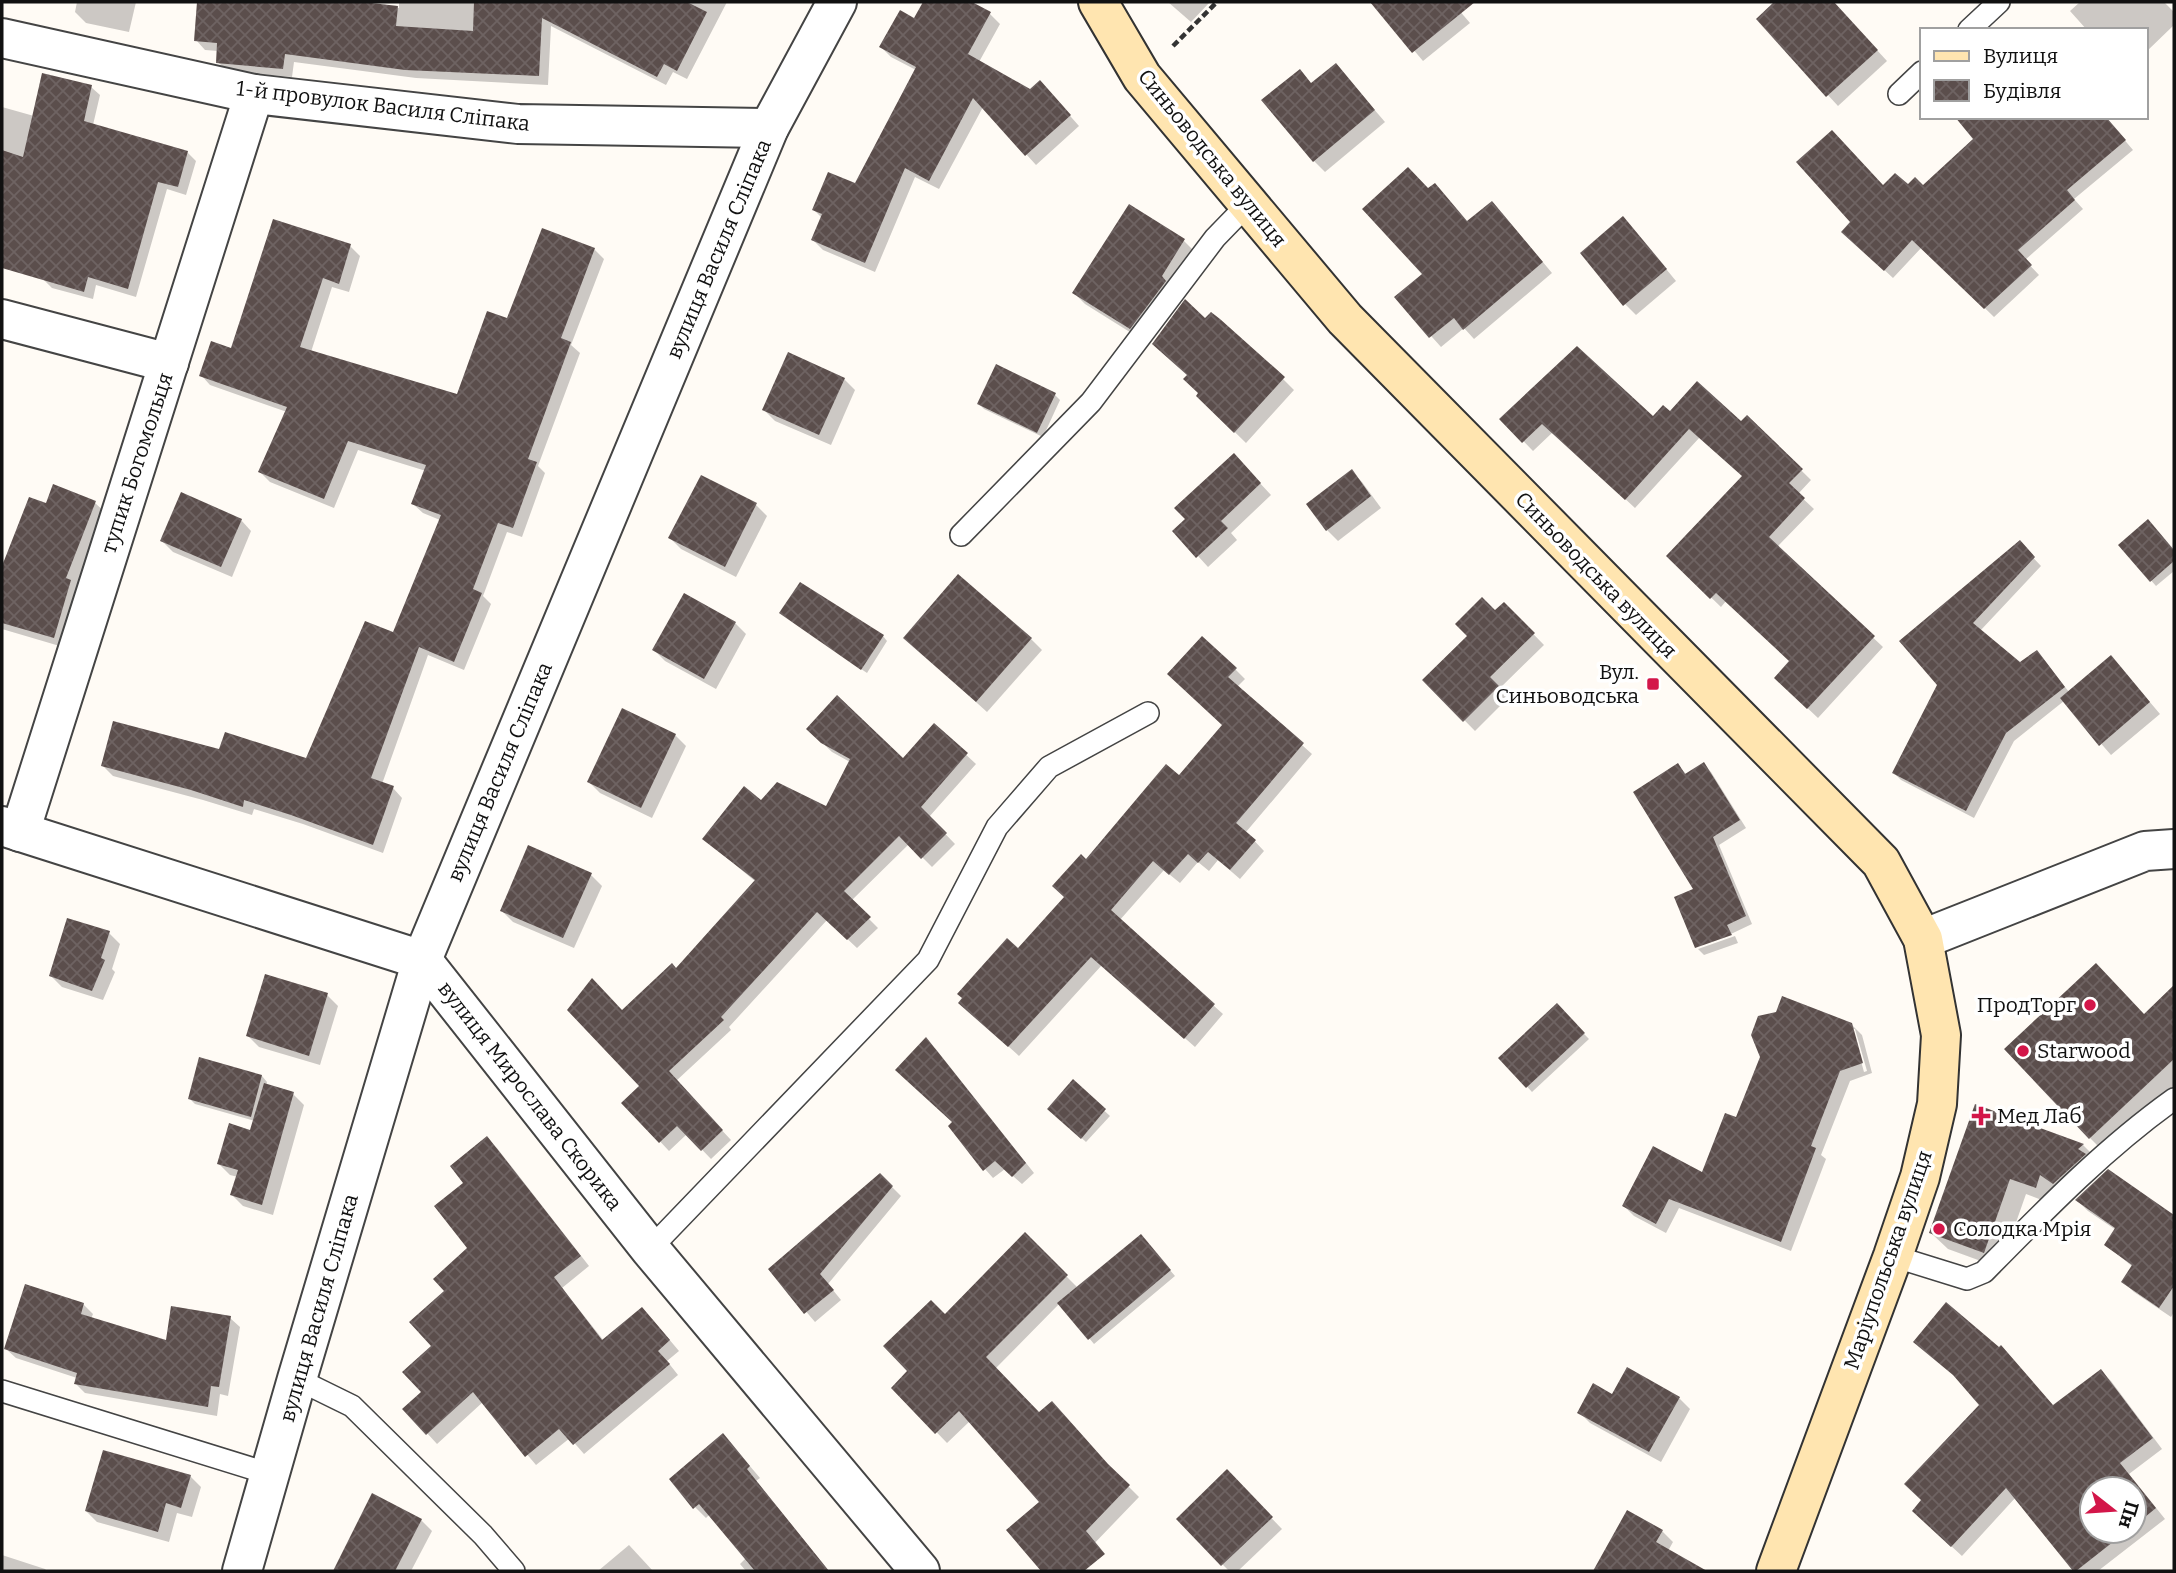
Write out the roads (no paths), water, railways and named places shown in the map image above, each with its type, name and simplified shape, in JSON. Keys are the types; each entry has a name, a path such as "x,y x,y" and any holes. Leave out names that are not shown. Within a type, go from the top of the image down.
{"street":[{"name":"вулиця Василя Сліпака","path":"242,1571 422,960 769,128 836,2"},
{"name":"Синьоводська вулиця","path":"1098,2 1142,77 1345,319 1881,862 1923,939"},
{"name":"1-й провулок Василя Сліпака","path":"2,38 254,93 518,124 769,128"},
{"name":"тупик Богомольця","path":"11,829 169,363 254,93"},
{"path":"2,319 169,363"},
{"path":"1923,939 2160,850 2174,818"},
{"path":"11,829 422,960"},
{"name":"Маріупольська вулиця","path":"1776,1571 1893,1256 1920,1177 1937,1104 1941,1035 1923,939"},
{"name":"вулиця Мирослава Скорика","path":"422,960 650,1249 920,1571"}],"lane":[{"path":"1971,28 1999,2"},
{"path":"1899,94 1920,74"},
{"path":"961,535 1091,402 1216,238 1248,204"},
{"path":"650,1249 928,960 997,827 1049,766 1148,713"},
{"path":"1893,1256 1967,1279 1984,1272 2072,1182 2135,1126 2174,1099"},
{"path":"297,1379 352,1406 483,1535 514,1571"},
{"path":"2,1391 270,1474"}],"place":[{"name":"Вул. Синьоводська","path":"1653,684"},
{"name":"ПродТорг","path":"2090,1005"},
{"name":"Starwood","path":"2023,1051"},
{"name":"Мед Лаб","path":"1981,1116"},
{"name":"Солодка Мрія","path":"1939,1229"}]}
